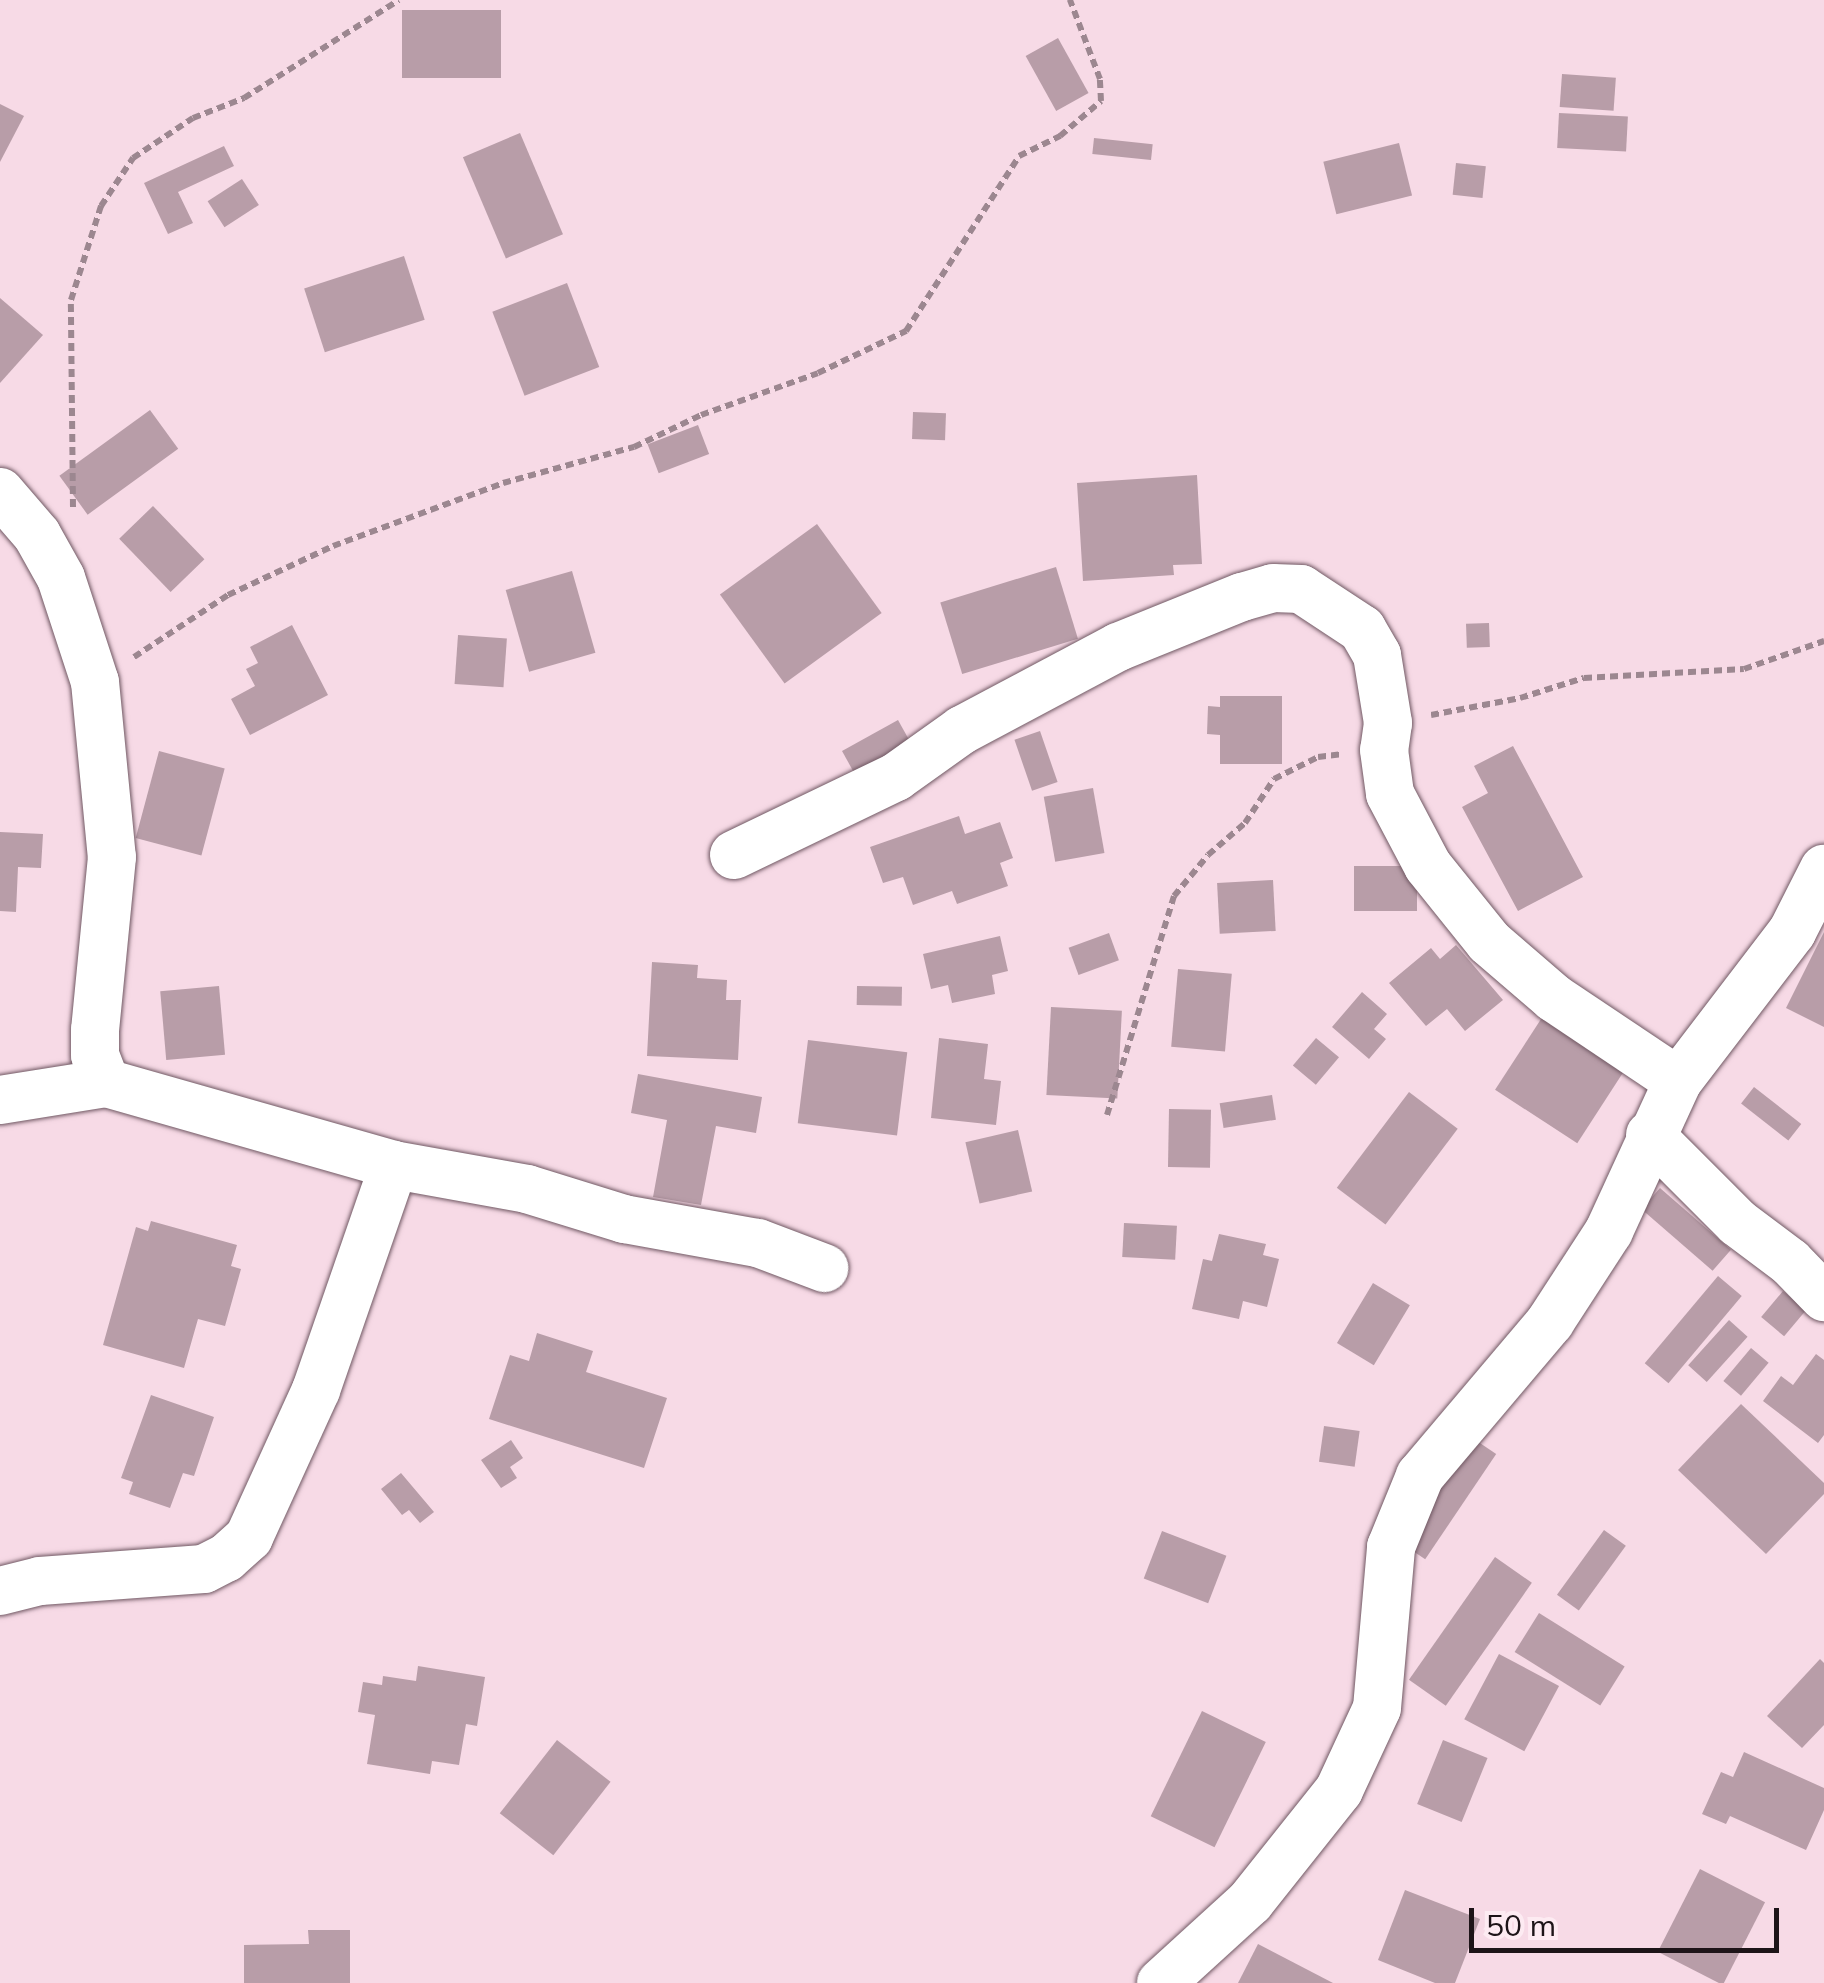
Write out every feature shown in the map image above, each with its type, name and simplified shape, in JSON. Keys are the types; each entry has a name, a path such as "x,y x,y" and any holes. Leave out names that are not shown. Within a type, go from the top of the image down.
{"street":[{"path":"0,492 37,534 61,578 95,682 112,857 95,1030 95,1055 106,1083"},
{"path":"734,855 896,776 962,730 1118,647 1273,588 1302,589 1362,629 1377,655 1390,794 1428,866 1489,942 1554,998 1678,1081"},
{"path":"1162,1983 1250,1902 1338,1790 1377,1708 1391,1547 1420,1476 1550,1322 1608,1231 1678,1081 1792,932 1824,869"},
{"path":"0,1100 106,1083 394,1165 527,1189 624,1219 758,1243 824,1268"},
{"path":"1650,1135 1738,1223 1817,1279"},
{"path":"0,1591 40,1581 204,1569 226,1558 250,1537 316,1390 394,1165"}],"path":[{"path":"73,511 71,300 102,206 133,158 193,118 244,98 400,0"},
{"path":"95,682 228,595 333,546 503,483 634,447 701,415 818,373 906,331 1019,156 1060,136 1101,101 1100,79 1070,0"},
{"path":"1107,1115 1174,896 1208,856 1244,823 1274,780 1318,756 1584,678 1744,670 1824,641"}],"building":[{"path":"402,10 501,10 501,78 402,78"},
{"path":"1058,38 1089,93 1056,111 1026,56"},
{"path":"1562,74 1616,78 1614,111 1560,107"},
{"path":"0,104 24,116 0,162"},
{"path":"1559,113 1628,117 1626,152 1557,148"},
{"path":"520,133 563,234 506,258 463,157"},
{"path":"1094,138 1153,144 1151,160 1092,154"},
{"path":"1399,143 1412,195 1336,214 1323,162"},
{"path":"224,146 234,166 178,192 193,223 168,234 144,183"},
{"path":"1456,163 1486,166 1482,198 1453,195"},
{"path":"242,179 259,205 224,227 208,201"},
{"path":"404,256 425,320 325,352 304,288"},
{"path":"567,283 599,367 525,396 492,312"},
{"path":"0,298 43,335 0,383"},
{"path":"150,410 178,449 88,515 59,476"},
{"path":"913,412 946,413 945,440 912,439"},
{"path":"698,425 709,454 659,473 648,444"},
{"path":"1197,475 1202,564 1173,565 1174,575 1083,581 1077,483"},
{"path":"153,506 204,559 171,592 119,539"},
{"path":"817,524 882,613 785,684 720,595"},
{"path":"1056,567 1078,639 962,674 940,602"},
{"path":"572,571 595,653 529,672 506,590"},
{"path":"1489,623 1490,647 1467,648 1466,624"},
{"path":"292,625 328,695 250,735 231,699 255,686 246,669 258,663 250,647"},
{"path":"458,635 507,638 503,687 455,684"},
{"path":"1220,696 1282,696 1282,764 1220,764 1220,735 1207,734 1208,706 1220,707"},
{"path":"898,720 914,749 858,780 842,751"},
{"path":"1040,731 1058,782 1032,791 1014,740"},
{"path":"1513,746 1583,877 1518,911 1462,807 1488,793 1474,766"},
{"path":"159,751 225,769 201,856 136,838"},
{"path":"1093,788 1104,853 1055,862 1044,797"},
{"path":"959,816 965,834 1000,822 1013,858 1000,863 1008,886 957,904 952,891 913,905 903,877 883,883 870,847"},
{"path":"0,832 43,834 41,868 18,867 16,912 0,911"},
{"path":"1354,866 1417,866 1417,911 1354,911"},
{"path":"1273,880 1276,931 1220,934 1217,883"},
{"path":"1824,932 1824,1027 1786,1008"},
{"path":"1109,933 1119,960 1079,975 1069,948"},
{"path":"1000,936 1008,971 992,975 995,994 952,1003 948,985 931,989 923,954"},
{"path":"1456,945 1503,1000 1465,1031 1447,1009 1426,1026 1389,983 1431,948 1440,959"},
{"path":"652,962 698,965 697,978 727,980 726,1000 741,1000 738,1060 647,1056"},
{"path":"1178,969 1232,974 1225,1051 1171,1047"},
{"path":"219,986 225,1055 166,1060 160,991"},
{"path":"857,986 902,987 902,1006 857,1005"},
{"path":"1362,992 1387,1014 1374,1029 1386,1039 1369,1059 1332,1027"},
{"path":"1051,1007 1122,1011 1117,1099 1046,1095"},
{"path":"1543,1016 1625,1069 1577,1143 1495,1090"},
{"path":"939,1038 988,1044 984,1079 1001,1081 996,1125 931,1118"},
{"path":"1316,1038 1339,1057 1316,1085 1293,1066"},
{"path":"808,1040 907,1052 897,1136 798,1123"},
{"path":"638,1074 762,1097 756,1133 716,1126 701,1205 653,1197 667,1120 631,1113"},
{"path":"1754,1087 1801,1124 1788,1140 1741,1104"},
{"path":"1409,1092 1458,1129 1385,1225 1337,1188"},
{"path":"1272,1095 1276,1120 1224,1128 1220,1103"},
{"path":"1169,1109 1211,1110 1210,1168 1168,1167"},
{"path":"1018,1130 1032,1191 980,1204 965,1142"},
{"path":"1660,1188 1731,1250 1713,1271 1642,1209"},
{"path":"151,1221 237,1245 231,1266 241,1269 225,1326 198,1319 184,1368 103,1345 136,1227 148,1231"},
{"path":"1124,1223 1177,1226 1175,1260 1122,1257"},
{"path":"1219,1234 1266,1244 1263,1255 1279,1259 1267,1307 1243,1301 1239,1319 1192,1309 1203,1259 1212,1261"},
{"path":"1718,1276 1742,1296 1668,1383 1645,1363"},
{"path":"1373,1283 1410,1305 1374,1365 1337,1343"},
{"path":"1783,1291 1806,1310 1784,1336 1761,1317"},
{"path":"1729,1320 1748,1337 1707,1382 1688,1365"},
{"path":"537,1333 593,1351 586,1372 667,1398 644,1468 489,1419 510,1355 529,1361"},
{"path":"1751,1348 1769,1363 1741,1396 1723,1381"},
{"path":"1816,1354 1824,1360 1824,1435 1818,1443 1763,1401 1781,1376 1793,1385"},
{"path":"151,1395 214,1417 194,1476 183,1473 170,1508 129,1494 133,1482 121,1478"},
{"path":"1741,1404 1824,1483 1824,1494 1766,1554 1678,1470"},
{"path":"1324,1426 1360,1431 1355,1467 1319,1462"},
{"path":"1468,1435 1496,1454 1425,1559 1397,1540"},
{"path":"511,1440 523,1458 510,1467 517,1478 501,1488 481,1460"},
{"path":"401,1473 434,1512 420,1523 409,1510 402,1515 381,1489"},
{"path":"1604,1530 1626,1546 1579,1611 1557,1595"},
{"path":"1162,1531 1226,1556 1208,1603 1144,1579"},
{"path":"1495,1557 1532,1583 1446,1706 1409,1680"},
{"path":"1539,1613 1625,1667 1600,1706 1515,1652"},
{"path":"1499,1654 1559,1686 1524,1751 1464,1719"},
{"path":"1820,1659 1824,1663 1824,1725 1802,1748 1767,1716"},
{"path":"418,1666 485,1677 477,1726 466,1724 459,1765 432,1761 430,1774 367,1764 375,1715 358,1712 363,1682 382,1685 383,1676 416,1681"},
{"path":"1202,1711 1266,1742 1215,1847 1151,1816"},
{"path":"557,1740 611,1782 553,1855 500,1813"},
{"path":"1443,1740 1488,1758 1462,1822 1417,1804"},
{"path":"1744,1752 1824,1788 1824,1810 1806,1850 1730,1816 1726,1824 1702,1814 1721,1772 1733,1777"},
{"path":"1700,1869 1765,1902 1724,1983 1658,1952"},
{"path":"1405,1890 1480,1919 1455,1983 1435,1983 1378,1960"},
{"path":"308,1930 350,1930 350,1983 244,1983 244,1945 309,1944"},
{"path":"1258,1944 1333,1983 1238,1983"}]}
